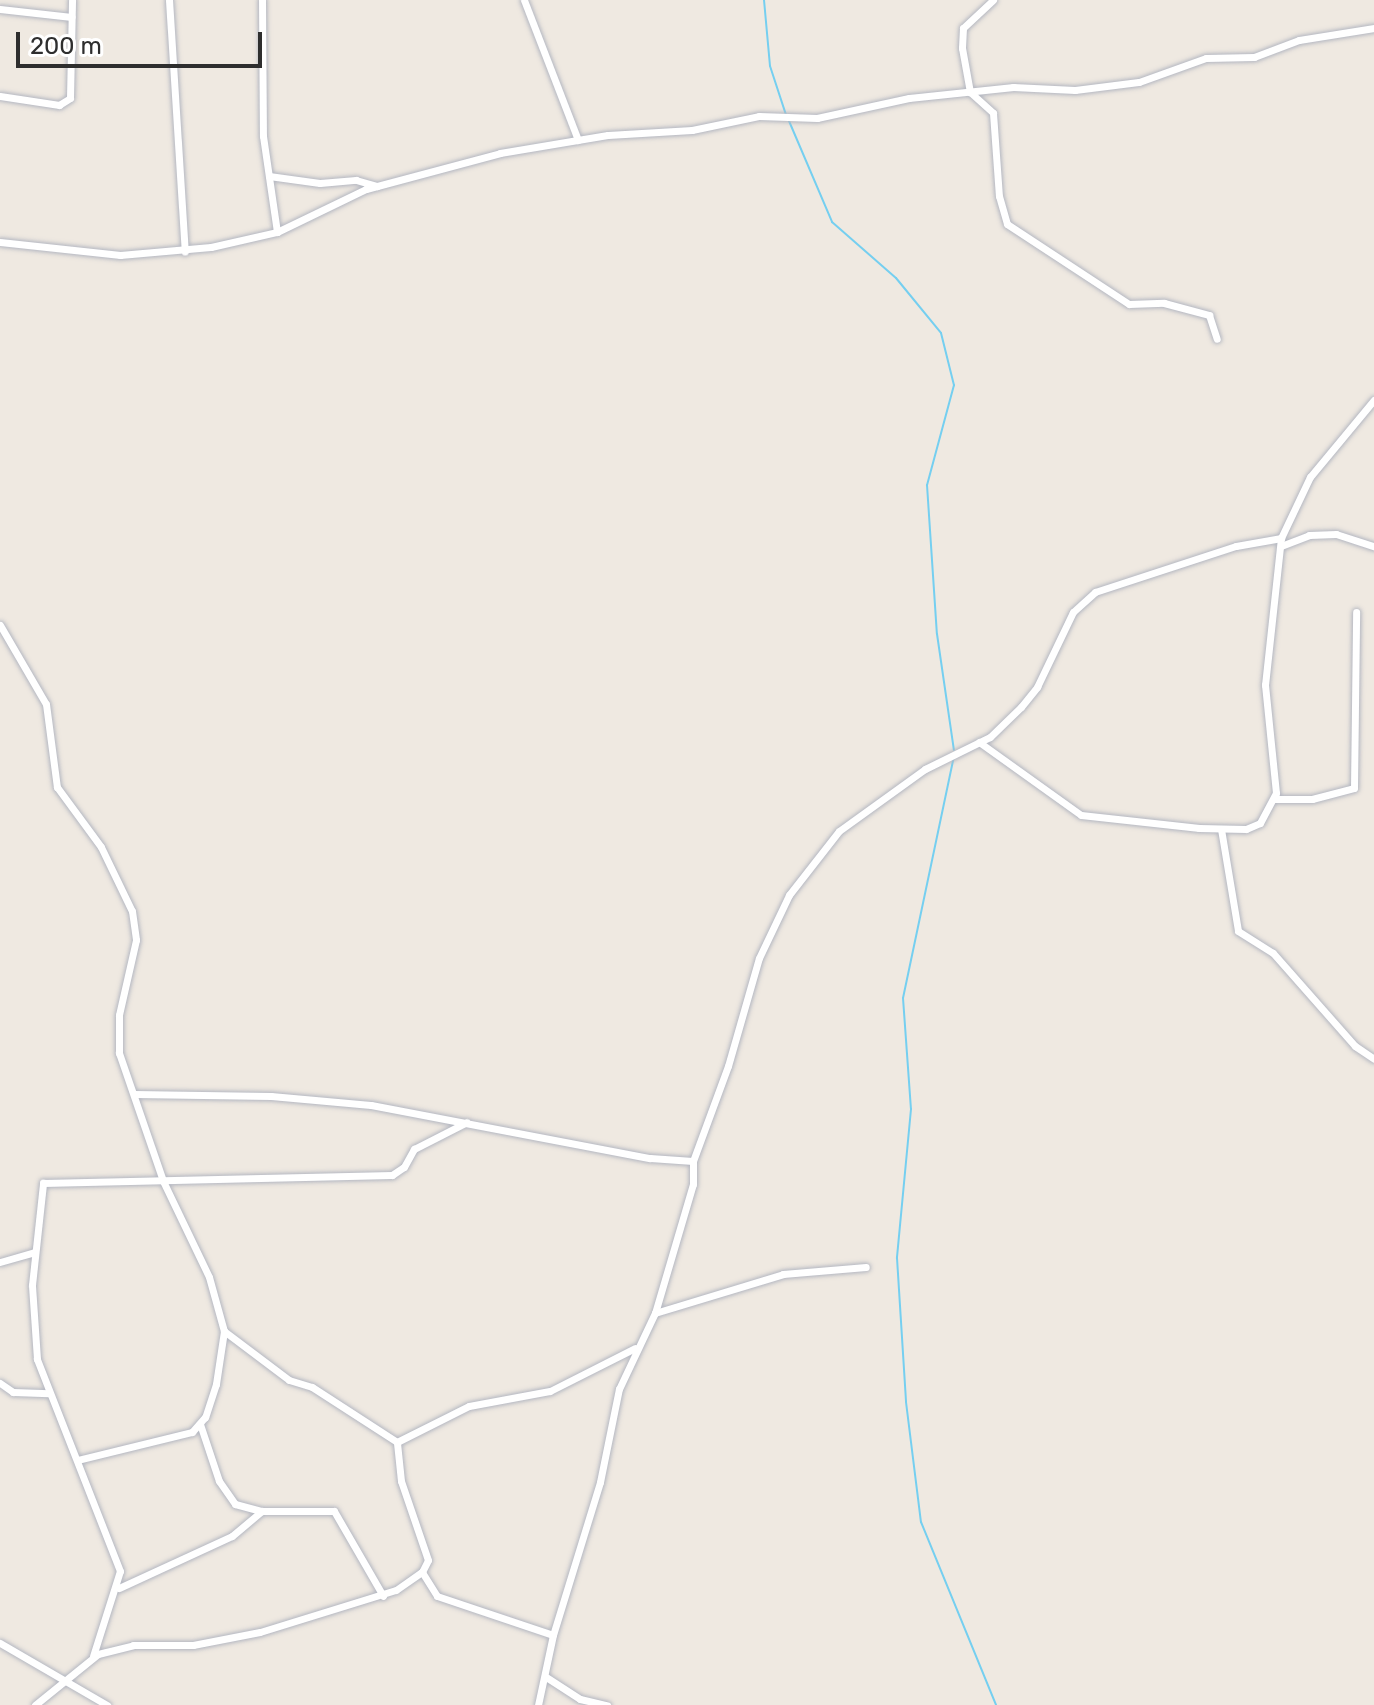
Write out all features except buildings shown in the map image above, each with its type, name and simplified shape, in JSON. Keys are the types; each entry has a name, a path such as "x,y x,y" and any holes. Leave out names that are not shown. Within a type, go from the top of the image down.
{"street":[{"path":"0,96 59,105 67,101 72,91 72,0"},
{"path":"169,0 185,251"},
{"path":"262,0 260,84 277,232"},
{"path":"524,0 578,140"},
{"path":"993,0 963,28 970,92 993,113 1001,206 1012,230 1129,304 1164,303 1209,315 1217,339"},
{"path":"0,9 72,17"},
{"path":"0,242 120,255 185,251 277,232 377,186 500,153 578,140 692,130 759,116 817,118 867,104 970,92 1018,87 1075,90 1139,82 1206,58 1254,57 1299,40 1374,28"},
{"path":"269,176 320,183 356,180 377,186"},
{"path":"979,742 1081,815 1221,829 1260,823 1275,799 1265,669 1281,542 1310,477 1374,400"},
{"path":"538,1705 553,1635 600,1482 619,1389 655,1313 693,1184 693,1161 728,1066 759,958 789,895 839,831 925,769 979,742 1037,687 1073,612 1095,592 1236,546 1336,534 1374,546"},
{"path":"1275,799 1312,799 1354,788 1356,612"},
{"path":"0,625 46,704 57,787 101,847 132,911 136,940 117,1042 163,1181 209,1277 224,1331 216,1384 200,1424 192,1432 77,1460"},
{"path":"1221,829 1238,931 1273,953 1355,1046 1374,1059"},
{"path":"134,1094 271,1096 467,1122 638,1156 693,1161"},
{"path":"35,1705 69,1682 93,1656 119,1588 116,1553 49,1393 33,1330 34,1252 43,1183 392,1175 404,1167 414,1149 467,1122"},
{"path":"0,1262 34,1252"},
{"path":"655,1313 783,1274 866,1267"},
{"path":"224,1331 289,1380 312,1387 397,1442"},
{"path":"397,1442 469,1406 550,1391 637,1346"},
{"path":"0,1383 13,1392 49,1393"},
{"path":"200,1424 229,1498 235,1504 262,1511 334,1511 383,1596"},
{"path":"93,1656 133,1645 193,1645 260,1632 383,1596 422,1572 428,1556 401,1481 397,1442"},
{"path":"119,1588 232,1536 262,1511"},
{"path":"422,1572 437,1596 553,1635"},
{"path":"0,1643 107,1705"},
{"path":"546,1677 580,1699 607,1705"}],"waterway":[{"path":"764,0 770,66 786,115"},
{"path":"789,121 832,222 896,278 941,333 954,385 927,485 937,634 954,750"},
{"path":"954,756 903,998 911,1109 897,1258 906,1402 921,1522 996,1705"}]}
